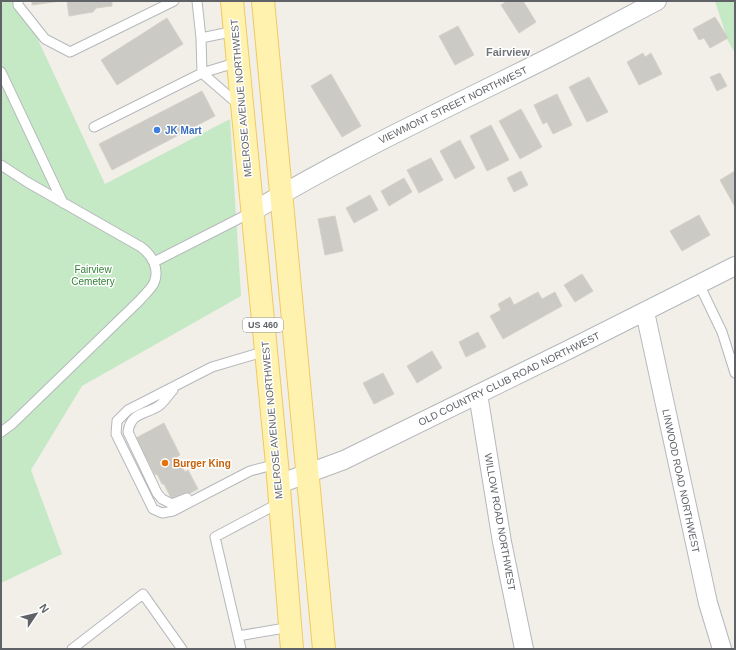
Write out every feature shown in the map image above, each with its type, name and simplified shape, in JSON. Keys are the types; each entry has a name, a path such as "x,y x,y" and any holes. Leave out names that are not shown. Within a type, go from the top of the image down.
{"main road":[{"name":"MELROSE AVENUE NORTHWEST","path":"232,1 266,351 292,649"},
{"name":"US 460","path":"263,1 324,649"}],"street":[{"name":"VIEWMONT STREET NORTHWEST","path":"252,212 316,174 546,59 657,1"},
{"name":"OLD COUNTRY CLUB ROAD NORTHWEST","path":"278,484 344,460 734,267"},
{"name":"LINWOOD ROAD NORTHWEST","path":"645,312 708,603 722,649"},
{"name":"WILLOW ROAD NORTHWEST","path":"478,394 502,542 524,649"}],"lane":[{"path":"18,1 18,5 45,39 70,52 174,1"},
{"path":"197,1 201,38 202,73 243,109"},
{"path":"201,38 235,31"},
{"path":"94,127 202,73 238,62"},
{"path":"1,72 63,203"},
{"path":"1,165 27,182 141,247 148,252 154,262 156,272 154,282 140,300 12,424 1,432"},
{"path":"154,262 252,212"},
{"path":"699,284 722,332 735,373"},
{"path":"241,649 215,537 278,484 250,471 173,511 162,513 153,509 116,434 117,421 128,410 212,368 266,351"},
{"path":"176,386 160,405 132,420 128,426 130,438 157,493 162,499 172,504 202,490 215,490"},
{"path":"72,649 144,594 182,649"},
{"path":"238,636 291,627"}],"green space":[{"name":"Fairview Cemetery","path":"1,1 20,1 105,184 230,119 241,296 82,386 31,470 62,554 1,583"},
{"path":"715,1 735,1 735,53 728,41"}],"building":[{"path":"32,1 61,1 32,5"},
{"path":"67,1 112,1 112,6 96,8 93,12 69,16"},
{"path":"507,1 523,1 536,22 519,33 501,5"},
{"path":"715,17 728,38 710,48 704,38 699,40 693,29"},
{"path":"167,18 183,44 117,85 101,60"},
{"path":"458,26 474,55 455,65 439,36"},
{"path":"643,53 645,57 651,53 662,74 639,85 627,62"},
{"path":"720,73 727,86 717,91 710,77"},
{"path":"331,74 361,126 342,137 311,86"},
{"path":"589,77 608,112 587,122 569,87"},
{"name":"JK Mart","path":"202,91 215,116 112,170 99,144"},
{"path":"557,94 572,125 553,134 547,122 543,124 534,105"},
{"path":"521,109 542,147 520,159 499,121"},
{"path":"491,125 509,160 487,171 470,136"},
{"path":"460,140 475,168 455,179 440,151"},
{"path":"431,158 443,180 419,193 407,170"},
{"path":"521,171 528,185 514,192 507,178"},
{"path":"735,171 735,207 720,180"},
{"path":"404,178 412,192 389,206 381,191"},
{"path":"370,195 378,210 354,223 346,208"},
{"path":"699,215 710,235 682,251 670,231"},
{"path":"335,216 343,251 325,255 318,219"},
{"path":"582,274 593,291 575,302 564,285"},
{"path":"538,292 542,299 555,292 562,306 503,339 490,316 501,310 498,304 510,297 514,305"},
{"path":"478,332 486,347 466,357 459,342"},
{"path":"432,351 442,368 417,383 407,366"},
{"path":"383,373 394,394 374,404 363,383"},
{"name":"Burger King","path":"164,423 180,455 177,457 185,472 188,470 198,489 173,502 164,484 162,484 157,474 155,475 136,438"}],"place":[{"name":"JK Mart","path":"157,130"},
{"name":"Burger King","path":"165,463"}],"district":[{"name":"Fairview","path":"508,52"}]}
